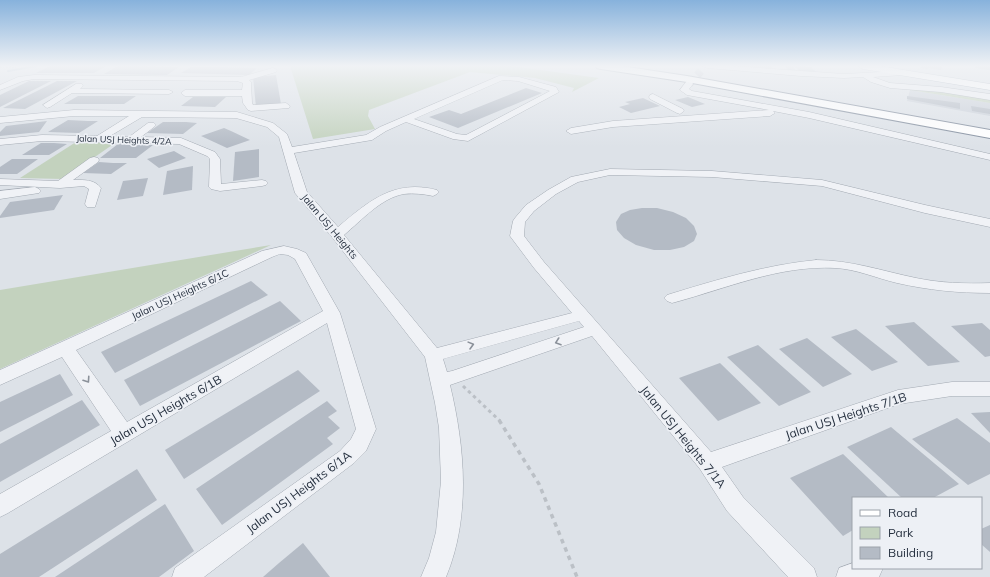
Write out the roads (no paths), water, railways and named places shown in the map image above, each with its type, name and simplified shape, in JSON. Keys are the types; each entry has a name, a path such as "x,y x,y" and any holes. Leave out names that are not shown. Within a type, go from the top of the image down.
{"highway":[{"path":"764,93 990,134"},
{"path":"794,93 990,128"},
{"path":"770,94 787,100 990,147"}],"street":[{"path":"47,105 68,93"},
{"path":"150,93 153,93 162,104"},
{"path":"153,93 162,104"},
{"path":"99,139 162,104 196,93 246,93 249,106 251,108 286,106"},
{"path":"289,151 369,138 383,129 467,93"},
{"path":"406,119 456,137 468,138 553,93"},
{"path":"690,93 779,109 990,157"},
{"path":"963,93 990,97"},
{"path":"924,96 939,99"},
{"path":"653,97 680,111"},
{"path":"654,113 708,108 723,105 730,100"},
{"path":"113,139 162,104"},
{"path":"131,140 162,104"},
{"name":"Jalan USJ Heights","path":"0,120 162,104 237,115 270,125 284,136 301,193 337,234 433,355 447,379 452,458 450,518 442,556 433,577"},
{"path":"571,131 613,124 777,112 779,109"},
{"name":"Jalan USJ Heights 4/2A","path":"0,142 42,138 181,141 211,154 215,159 215,187 220,188 262,183"},
{"path":"0,195 47,190 60,184 94,160"},
{"name":"Jalan USJ Heights 7/1A","path":"805,577 735,504 707,463 589,322 539,265 517,236 519,222 530,208 552,192 575,179 610,172 712,174 822,183 925,209 990,223"},
{"path":"3,184 92,185 95,188 91,204"},
{"path":"337,234 382,198 402,191 420,190 433,192"},
{"name":"Jalan USJ Heights 6/1C","path":"0,378 267,254 281,249 292,250 301,256 332,313"},
{"path":"672,298 764,272 806,264 834,264 863,268 905,280 934,285 990,288"},
{"name":"Jalan USJ Heights 6/1B","path":"0,506 332,313"},
{"name":"Jalan USJ Heights 6/1A","path":"184,577 347,457 359,445 366,429 332,313"},
{"path":"433,355 589,322"},
{"path":"447,379 589,322"},
{"path":"65,348 124,434"},
{"name":"Jalan USJ Heights 7/1B","path":"707,463 898,397 952,389 990,389"},
{"path":"848,577 869,569"}]}
